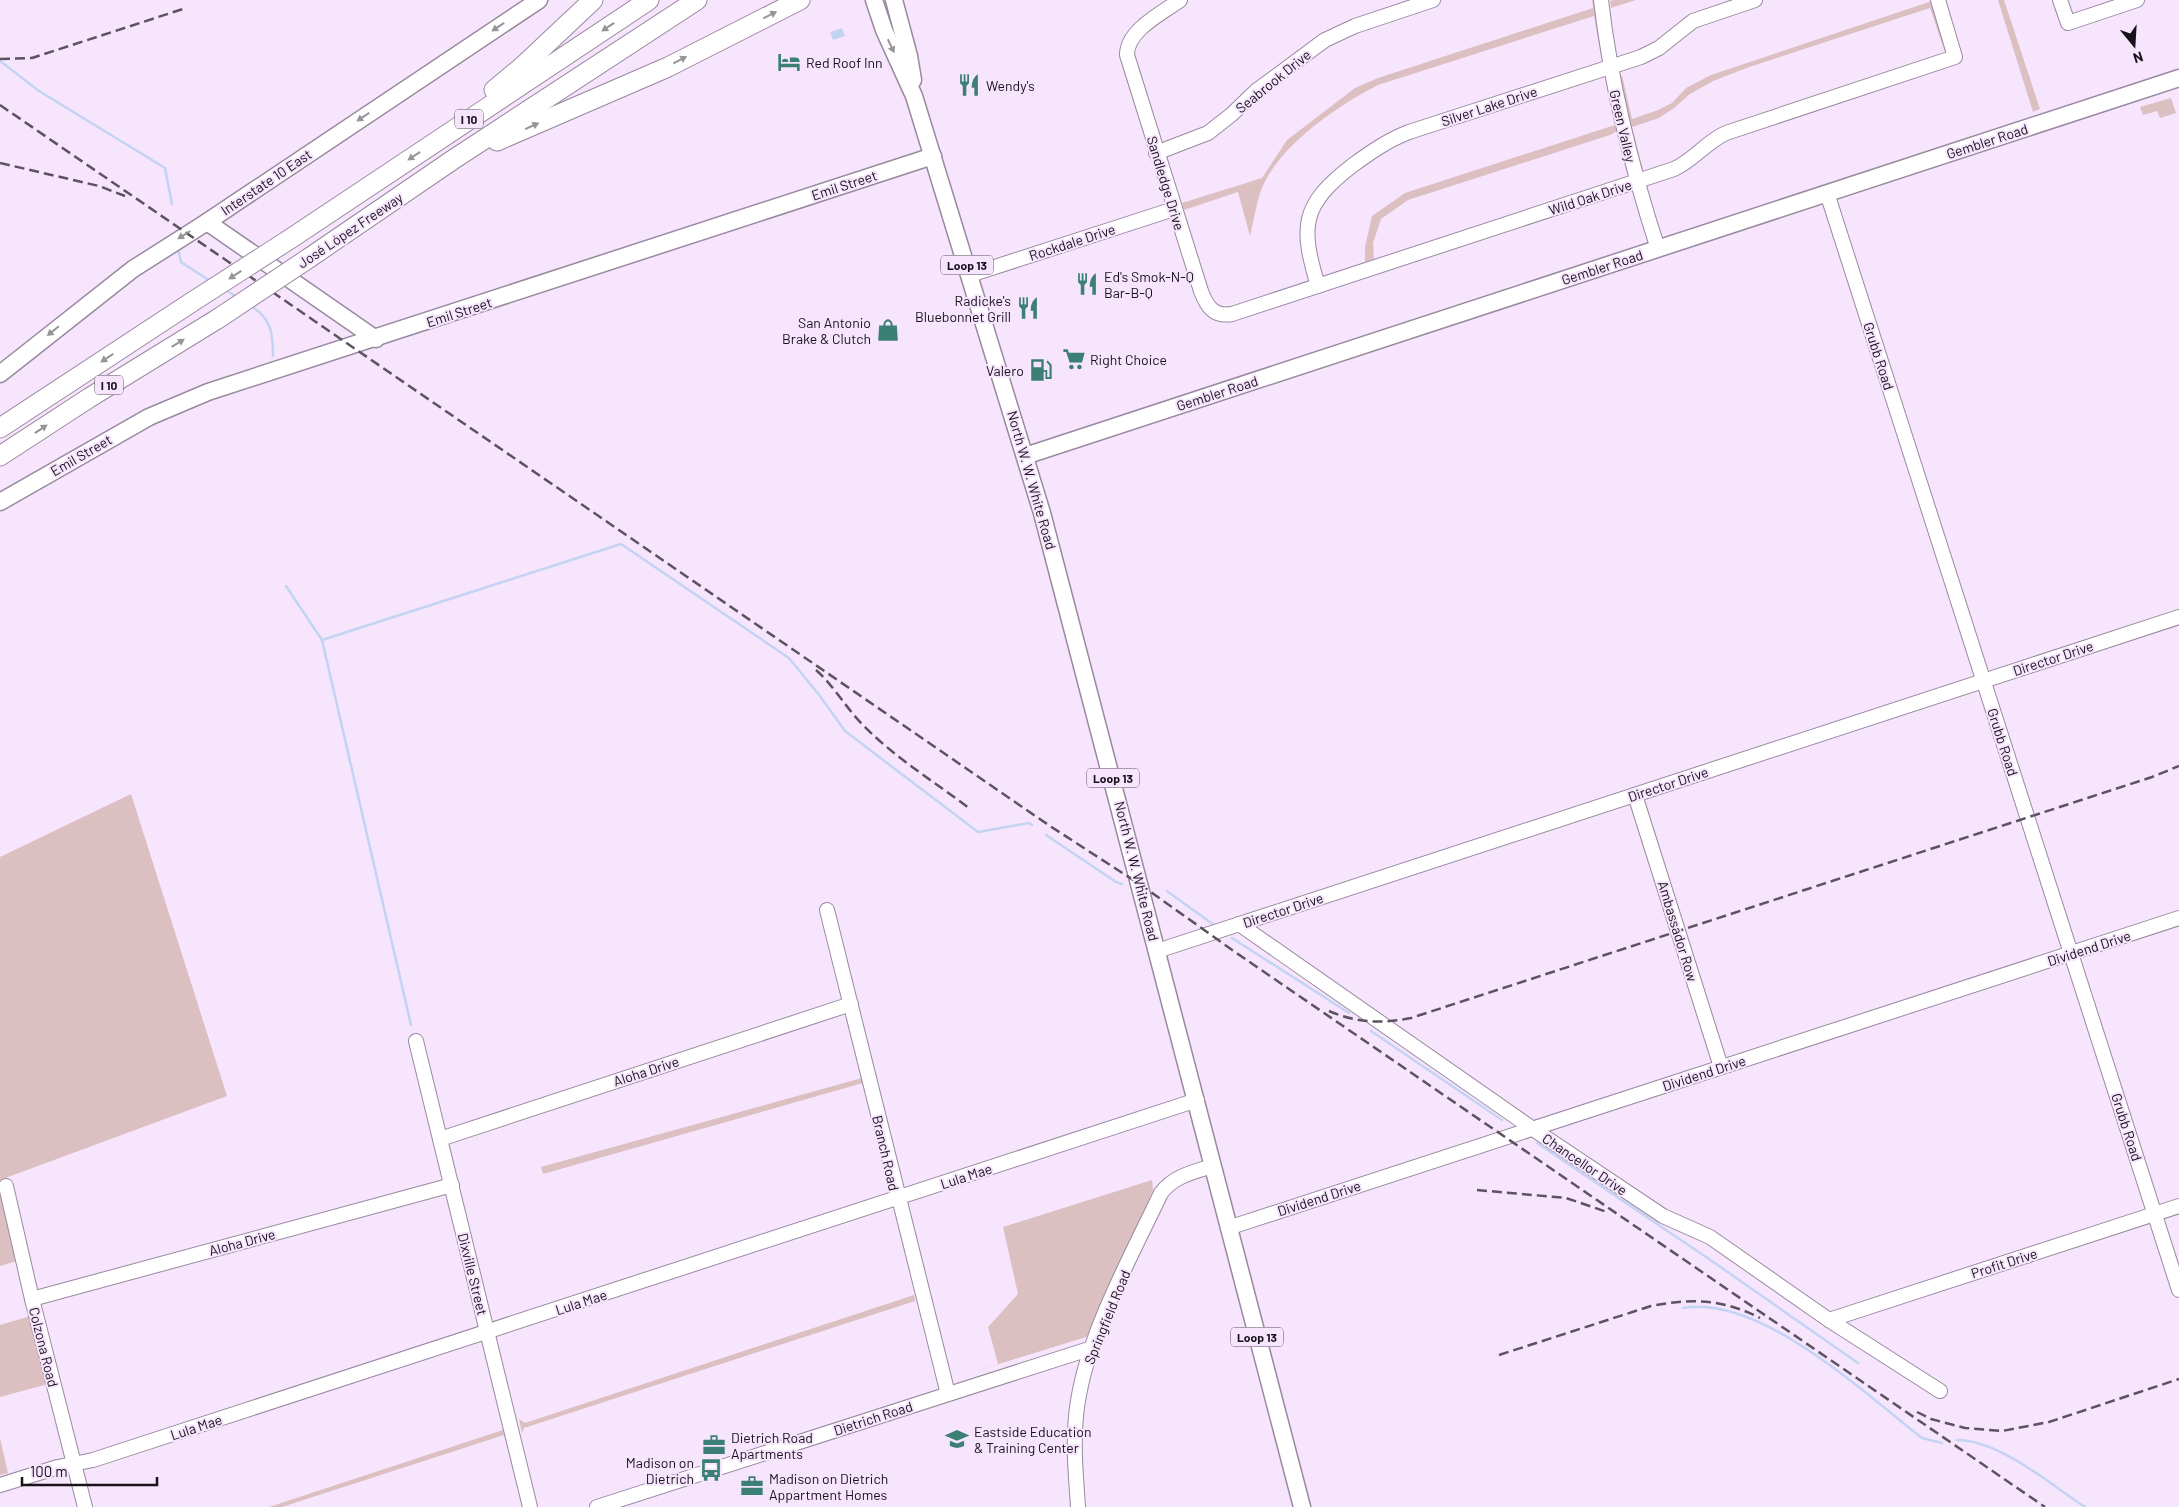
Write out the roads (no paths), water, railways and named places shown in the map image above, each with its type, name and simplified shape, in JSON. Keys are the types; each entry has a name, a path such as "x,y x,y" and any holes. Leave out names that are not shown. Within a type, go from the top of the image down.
{"highway":[{"path":"445,135 489,94 524,65 592,0"},
{"name":"José López Freeway","path":"0,428 290,239 649,0"},
{"name":"José López Freeway","path":"0,456 89,398 219,318 454,159 697,0"},
{"path":"454,159 668,67 800,0"}],"main road":[{"name":"Interstate 10 East","path":"0,374 127,273 207,222 539,0"},
{"name":"North W. W. White Road","path":"874,0 884,30 914,96 1025,456 1066,602 1302,1507"},
{"name":"North W. W. White Road","path":"894,0 909,56 914,96"},
{"name":"Gembler Road","path":"1025,456 2179,78"},
{"name":"Emil Street","path":"0,502 119,432 168,407 208,392 376,339 933,156"},
{"path":"207,222 376,339"},
{"path":"340,350 350,337 348,319"}],"street":[{"name":"Sandledge Drive","path":"1180,0 1132,38 1127,48 1127,55 1156,153 1206,306 1215,313"},
{"name":"Seabrook Drive","path":"1156,153 1208,133 1231,115 1256,91 1325,40 1391,6 1434,0"},
{"name":"Green Valley","path":"1601,0 1619,114 1636,182 1658,249"},
{"name":"Silver Lake Drive","path":"1318,286 1307,248 1308,229 1316,199 1333,181 1392,138 1652,52 1693,21 1755,0"},
{"name":"Wild Oak Drive","path":"1215,313 1223,315 1232,314 1636,182 1682,165 1708,142 1726,133 1956,57 1938,0"},
{"path":"2060,0 2068,23 2137,0"},
{"name":"Grubb Road","path":"1828,193 2179,1290"},
{"name":"Rockdale Drive","path":"970,275 1174,209"},
{"name":"Director Drive","path":"1157,951 2179,616"},
{"name":"Ambassador Row","path":"1635,794 1720,1068"},
{"name":"Branch Road","path":"827,910 948,1394"},
{"name":"Dividend Drive","path":"1228,1228 2179,918"},
{"name":"Chancellor Drive","path":"1239,924 1532,1129 1663,1216 1710,1237 1829,1320 1940,1391"},
{"name":"Aloha Drive","path":"440,1139 851,1004"},
{"name":"Dixville Street","path":"416,1041 530,1507"},
{"name":"Lula Mae","path":"0,1485 93,1460 1197,1100"},
{"name":"Springfield Road","path":"1078,1507 1074,1457 1076,1415 1092,1348 1161,1193 1166,1186 1180,1177 1213,1166"},
{"name":"Aloha Drive","path":"32,1299 452,1185"},
{"name":"Colzona Road","path":"6,1186 32,1299 85,1507"},
{"name":"Profit Drive","path":"1829,1320 2179,1206"},
{"name":"Dietrich Road","path":"597,1507 1092,1348"}],"water":[{"path":"842,28 845,36 833,40 830,32"}],"waterway":[{"path":"0,61 39,91 165,168 172,204"},
{"path":"179,252 181,262 210,281"},
{"path":"226,290 238,298"},
{"path":"251,306 263,316 270,328 273,341 273,356"},
{"path":"322,640 621,544 789,658 845,731 978,832 1029,823 1032,825"},
{"path":"286,586 322,640 411,1025"},
{"path":"1046,835 1116,882 1122,884"},
{"path":"1167,891 1214,925"},
{"path":"1232,938 1349,1013"},
{"path":"1371,1031 1502,1120"},
{"path":"1537,1143 1709,1259 1858,1363"},
{"path":"1683,1308 1713,1308 1745,1316 1778,1332 1810,1351 1922,1438 1942,1443"},
{"path":"1957,1440 1990,1447 2007,1455 2085,1507"}],"railway":[{"path":"0,59 32,58 186,8"},
{"path":"0,105 1050,826 1141,885 1235,952 2045,1507"},
{"path":"0,163 99,186 125,196"},
{"path":"816,670 875,737 969,808"},
{"path":"1329,1011 1350,1018 1380,1022 1411,1018 2152,777 2179,766"},
{"path":"1477,1190 1566,1198 1607,1212"},
{"path":"1499,1355 1651,1306 1666,1303 1694,1301 1720,1304 1760,1318"},
{"path":"1917,1412 1931,1419 1965,1428 2002,1431 2049,1422 2179,1379"}],"place":[{"name":"Red Roof Inn","path":"789,62"},
{"name":"Wendy's","path":"969,85"},
{"name":"Ed's Smok-N-Q Bar-B-Q","path":"1087,284"},
{"name":"Radicke's Bluebonnet Grill","path":"1028,308"},
{"name":"San Antonio Brake & Clutch","path":"888,330"},
{"name":"Right Choice","path":"1074,359"},
{"name":"Valero","path":"1041,370"},
{"name":"Eastside Education & Training Center","path":"957,1439"},
{"name":"Dietrich Road Apartments","path":"714,1445"},
{"name":"Madison on Dietrich","path":"711,1470"},
{"name":"Madison on Dietrich Appartment Homes","path":"752,1486"}]}
